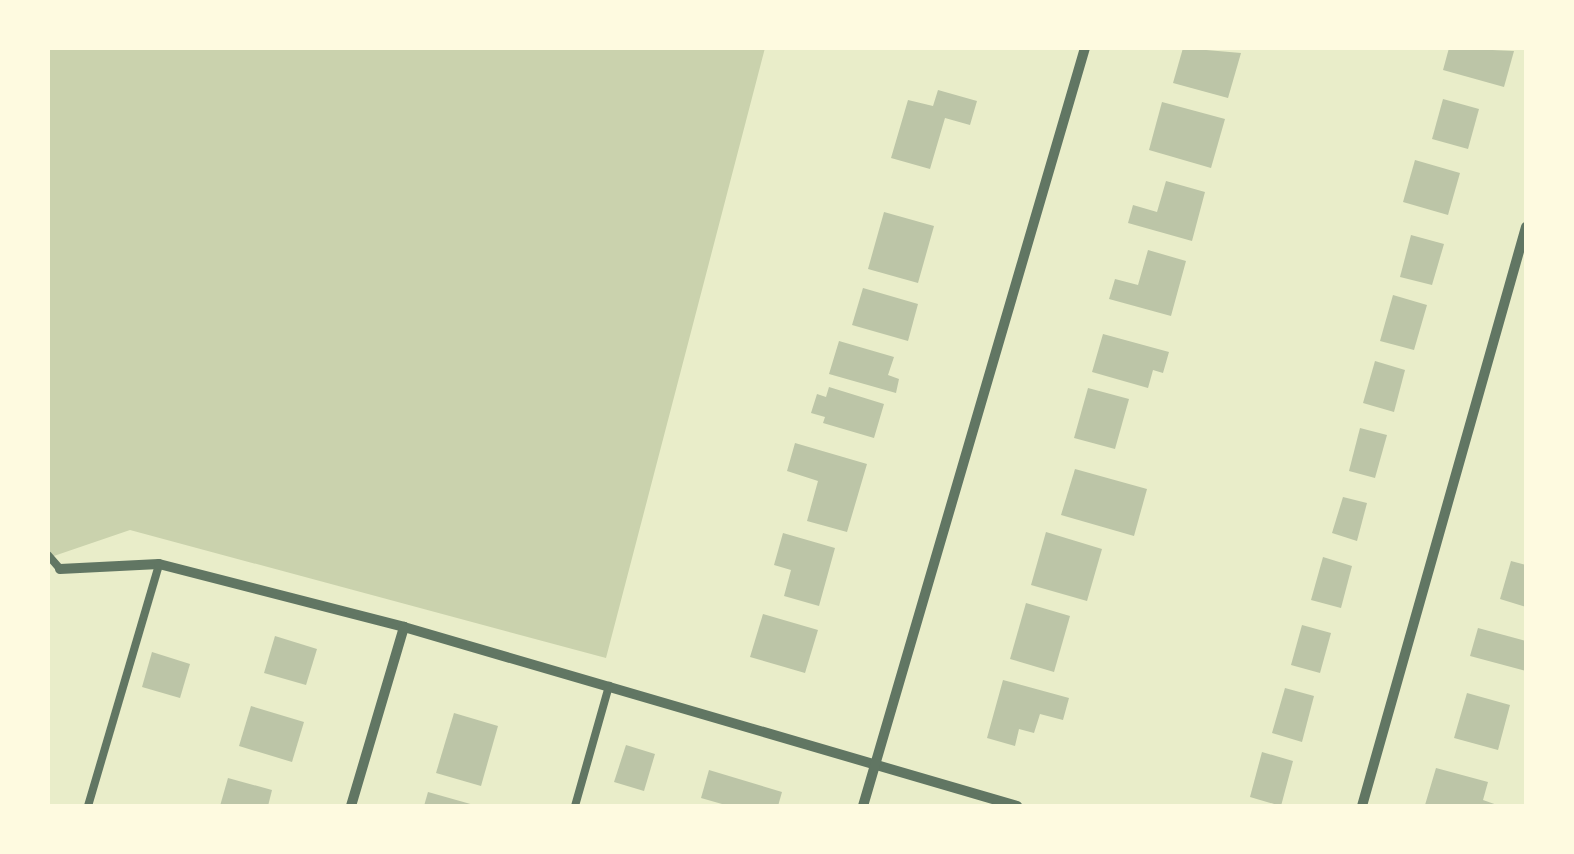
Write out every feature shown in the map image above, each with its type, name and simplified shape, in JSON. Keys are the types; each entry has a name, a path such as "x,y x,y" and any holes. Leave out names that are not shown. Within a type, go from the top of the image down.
{"street":[{"path":"863,806 1086,48"},
{"path":"1362,806 1526,227"},
{"path":"60,569 159,564 404,627 1017,806"},
{"path":"351,806 404,627"}],"lane":[{"path":"48,555 60,569"},
{"path":"88,806 159,564"},
{"path":"575,806 609,686"}],"green space":[{"path":"48,48 765,48 606,658 130,530 48,558"}],"building":[{"path":"1183,48 1241,53 1228,98 1173,83"},
{"path":"1449,48 1514,51 1504,87 1443,70"},
{"path":"938,90 977,101 970,125 945,118 930,169 891,158 908,100 933,106"},
{"path":"1443,99 1479,109 1468,149 1432,139"},
{"path":"1162,102 1225,119 1211,168 1149,150"},
{"path":"1415,160 1460,173 1448,215 1403,202"},
{"path":"1166,181 1205,192 1192,241 1128,223 1133,205 1157,212"},
{"path":"884,212 934,226 918,283 868,269"},
{"path":"1411,235 1444,244 1432,285 1400,277"},
{"path":"1148,250 1186,261 1171,316 1109,299 1115,279 1138,285"},
{"path":"863,288 918,304 908,341 852,325"},
{"path":"1393,295 1427,305 1414,350 1380,341"},
{"path":"1103,334 1169,352 1163,373 1153,370 1148,388 1092,372"},
{"path":"839,341 894,357 888,375 899,379 896,393 829,374"},
{"path":"1375,361 1405,370 1394,412 1363,403"},
{"path":"829,387 884,404 874,438 823,423 825,417 811,413 817,394 826,397"},
{"path":"1088,388 1129,399 1115,449 1074,438"},
{"path":"1360,428 1387,435 1375,478 1349,471"},
{"path":"795,443 867,464 847,532 807,521 818,481 787,471"},
{"path":"1075,469 1147,489 1134,536 1061,515"},
{"path":"1343,497 1367,503 1357,541 1332,533"},
{"path":"1046,532 1102,549 1087,601 1031,585"},
{"path":"783,533 835,548 819,606 784,596 791,570 774,565"},
{"path":"1323,557 1352,566 1341,608 1311,600"},
{"path":"1511,561 1526,565 1526,607 1500,599"},
{"path":"1026,603 1070,616 1054,672 1010,659"},
{"path":"763,614 818,630 805,673 750,657"},
{"path":"1302,625 1331,633 1320,673 1291,665"},
{"path":"1478,628 1526,641 1526,671 1470,656"},
{"path":"275,636 317,649 306,685 264,673"},
{"path":"152,652 190,664 180,698 142,687"},
{"path":"1003,680 1069,698 1063,720 1040,714 1034,733 1019,729 1015,746 987,738"},
{"path":"1285,688 1314,696 1302,742 1272,733"},
{"path":"1467,693 1510,705 1498,750 1454,738"},
{"path":"251,706 304,722 292,762 239,746"},
{"path":"454,713 498,726 481,786 436,773"},
{"path":"626,745 655,754 644,791 614,782"},
{"path":"1262,752 1293,761 1281,806 1250,797"},
{"path":"1436,768 1488,782 1483,800 1500,806 1425,805"},
{"path":"709,770 782,792 778,806 729,806 701,798"},
{"path":"228,778 272,790 268,806 220,806"},
{"path":"428,792 474,805 474,806 424,806"}]}
